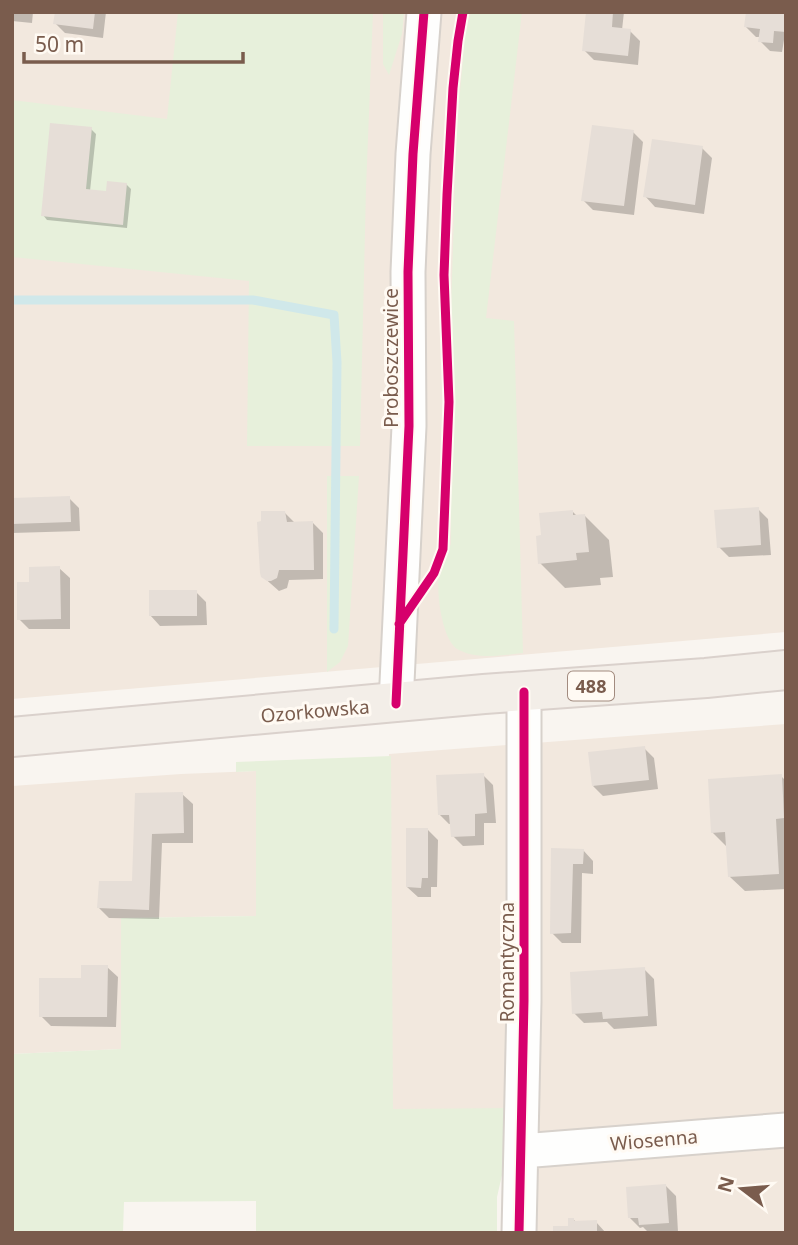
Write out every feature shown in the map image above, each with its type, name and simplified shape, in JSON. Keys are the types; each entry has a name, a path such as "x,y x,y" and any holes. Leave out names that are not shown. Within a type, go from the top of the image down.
{"main road":[{"name":"Ozorkowska","path":"12,737 786,670"}],"street":[{"name":"Proboszczewice","path":"396,704 409,426 409,246 424,12"},
{"name":"Romantyczna","path":"519,1233 524,1001 524,692"},
{"name":"Wiosenna","path":"522,1151 786,1130"}],"shaded area":[{"path":"12,12 786,12 786,632 12,699"},
{"path":"786,724 786,1233 530,1233 532,1110 391,1113 389,754"},
{"path":"256,771 256,916 121,918 121,1049 12,1054 12,786"}],"green space":[{"path":"178,12 373,12 360,446 247,446 249,281 12,257 12,100 167,119"},
{"path":"383,12 404,12 402,34 389,75 383,64"},
{"path":"471,12 522,12 486,318 514,321 523,653 491,656 467,653 453,645 444,627 438,593 440,571 451,544 451,308 457,127 465,36"},
{"path":"327,476 359,476 348,646 340,662 327,672"},
{"path":"391,756 393,1109 511,1108 510,1140 497,1197 497,1233 256,1233 256,1201 124,1202 123,1233 12,1233 12,1054 121,1049 121,918 256,916 256,771 236,772 236,762"}],"building":[{"path":"55,12 95,12 93,29 53,24"},
{"path":"586,12 613,12 612,27 631,29 628,56 582,51"},
{"path":"746,12 786,12 786,32 774,31 773,43 758,42 760,29 744,27"},
{"path":"50,123 92,127 86,189 106,191 107,181 127,183 123,225 41,216"},
{"path":"592,125 634,130 624,206 581,201"},
{"path":"652,139 703,146 695,205 643,197"},
{"path":"70,496 71,522 12,524 12,498"},
{"path":"759,507 761,545 717,548 714,510"},
{"path":"573,510 573,515 585,514 589,552 576,553 577,560 538,564 536,536 541,535 539,513"},
{"path":"261,511 285,511 287,522 313,521 314,570 279,570 277,578 271,581 261,577 257,522 261,521"},
{"path":"60,566 61,619 17,620 17,582 29,582 29,567"},
{"path":"149,590 197,590 197,616 149,616"},
{"path":"645,746 649,780 592,786 588,752"},
{"path":"484,773 487,813 475,814 475,836 451,837 449,815 438,815 436,775"},
{"path":"782,774 784,818 776,819 779,874 728,877 725,832 711,833 708,779"},
{"path":"183,792 184,833 152,834 149,910 97,908 99,881 132,881 135,793"},
{"path":"406,828 428,828 428,878 422,878 421,888 406,887"},
{"path":"551,848 584,849 583,864 573,864 571,933 550,934"},
{"path":"81,965 108,965 107,1017 39,1017 39,978 81,978"},
{"path":"645,967 648,1016 603,1019 602,1012 572,1014 570,972"},
{"path":"666,1184 669,1223 639,1225 638,1218 628,1218 626,1187"},
{"path":"568,1218 574,1218 574,1221 597,1220 597,1233 553,1233 553,1226 568,1226"}],"waterway":[{"path":"12,300 253,300 334,315 337,362 334,629"}],"cycle path":[{"path":"396,704 409,426 408,272 413,154 424,12"},
{"path":"399,624 434,573 443,549 449,402 444,275 453,88 463,12"},
{"path":"519,1233 524,1001 524,692"}]}
